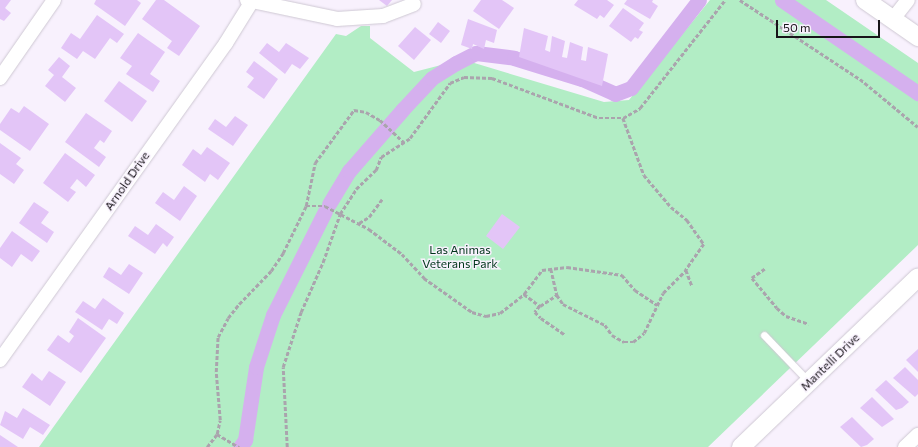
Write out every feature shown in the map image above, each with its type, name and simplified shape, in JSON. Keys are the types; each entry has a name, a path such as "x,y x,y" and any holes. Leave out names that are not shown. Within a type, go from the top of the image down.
{"street":[{"path":"0,78 54,0"},
{"path":"865,0 918,37"},
{"path":"893,19 908,0"},
{"path":"249,1 336,19 383,16 414,4"},
{"name":"Arnold Drive","path":"0,360 226,43 249,1"},
{"name":"Mantelli Drive","path":"741,447 918,277"},
{"path":"905,447 918,435"}],"lane":[{"path":"764,335 809,382"}],"path":[{"path":"287,447 283,368 301,312 323,262 340,214 353,193 376,170 382,157 410,138 450,83 464,77 492,78 599,118 623,118 640,108 725,0"},
{"path":"740,0 860,79 918,126"},
{"path":"207,447 217,434 220,420 216,372 218,337 235,308 275,265 306,206 315,163 354,110 366,112 380,120 404,142"},
{"path":"551,269 557,295 563,304 605,325 612,335 624,342 633,342 644,333 663,293 686,270 704,244 687,220 671,206 644,175 623,118"},
{"path":"359,223 369,217 382,199"},
{"path":"306,206 325,206 359,223 398,251 424,278 472,312 486,316 500,313 524,294 542,270 567,267 613,272 622,275 635,290 657,305"},
{"path":"765,269 752,278 786,316 809,324"},
{"path":"686,270 692,286"},
{"path":"524,294 540,306"},
{"path":"557,295 540,306 536,312 541,318 565,335"},
{"path":"217,434 239,447"}],"green space":[{"name":"Las Animas Veterans Park","path":"710,0 826,0 918,63 918,245 708,447 39,447 336,34 346,36 361,26 370,26 370,38 414,72 449,63 471,62 604,102 629,100"}],"building":[{"path":"0,0 11,0 5,8 11,13 4,21 0,19"},
{"path":"96,0 137,0 141,3 125,26 94,4"},
{"path":"156,0 164,0 200,26 179,56 167,48 172,41 142,19"},
{"path":"379,0 392,0 387,6"},
{"path":"481,0 502,0 514,8 499,29 473,11"},
{"path":"578,0 607,0 614,5 604,18 600,15 597,19 574,5"},
{"path":"627,0 653,0 652,2 658,6 650,19 624,4"},
{"path":"623,8 644,23 639,30 643,32 638,39 635,37 631,42 609,26"},
{"path":"97,15 124,34 117,43 110,38 95,59 83,51 77,59 61,48 71,33 80,39"},
{"path":"468,19 497,30 494,43 486,40 484,49 473,44 472,49 461,45"},
{"path":"438,22 450,31 441,43 429,34"},
{"path":"415,27 431,40 414,60 398,46"},
{"path":"524,28 548,36 545,50 550,52 552,36 565,41 562,57 567,58 570,42 583,47 581,60 586,61 588,47 608,54 602,86 519,57"},
{"path":"138,33 165,52 150,74 160,81 153,92 126,74 132,66 120,58"},
{"path":"267,43 279,52 286,43 309,58 300,69 292,64 285,74 259,53"},
{"path":"59,57 70,66 62,77 76,88 65,102 45,86 54,75 48,70"},
{"path":"254,61 278,79 264,99 247,87 254,78 246,72"},
{"path":"119,81 147,101 132,122 104,101"},
{"path":"24,106 49,124 30,151 0,130 0,124 11,108 19,113"},
{"path":"86,113 112,131 104,143 100,140 94,148 106,157 99,167 65,142"},
{"path":"235,116 248,125 233,146 208,129 215,119 226,127"},
{"path":"0,143 21,158 16,164 24,170 14,184 0,174"},
{"path":"207,147 230,163 218,180 210,174 205,182 182,165 193,149 201,155"},
{"path":"65,153 95,175 86,187 77,179 70,188 76,192 68,202 43,183"},
{"path":"184,186 197,196 180,221 155,203 163,192 174,200"},
{"path":"34,202 49,212 41,223 54,232 47,243 19,223"},
{"path":"502,214 520,227 503,249 486,236"},
{"path":"156,224 174,237 167,247 163,243 155,254 128,236 135,226 148,235"},
{"path":"12,231 40,251 32,262 21,254 12,267 0,258 0,248"},
{"path":"129,264 143,273 129,294 103,277 109,267 121,275"},
{"path":"103,298 124,313 117,324 109,319 102,330 75,312 83,301 95,309"},
{"path":"78,318 106,338 81,373 47,350 58,335 69,343 74,336 69,332"},
{"path":"918,349 918,372 906,360"},
{"path":"905,367 918,380 918,394 915,397 893,378"},
{"path":"49,371 66,382 50,406 22,387 32,373 42,381"},
{"path":"886,380 909,402 902,408 896,410 875,390"},
{"path":"872,397 894,419 882,427 860,408"},
{"path":"23,408 50,425 43,435 30,427 23,439 0,425 5,411 17,418"},
{"path":"852,417 874,439 867,445 861,447 840,427"},
{"path":"0,435 18,447 0,447"}],"waterway":[{"path":"329,204 349,171 403,109 432,78 456,63 476,53 514,58 582,79 615,94 631,88 699,0"},
{"path":"782,0 918,93"},
{"path":"240,447 245,440 256,367 273,315 325,211"}]}
